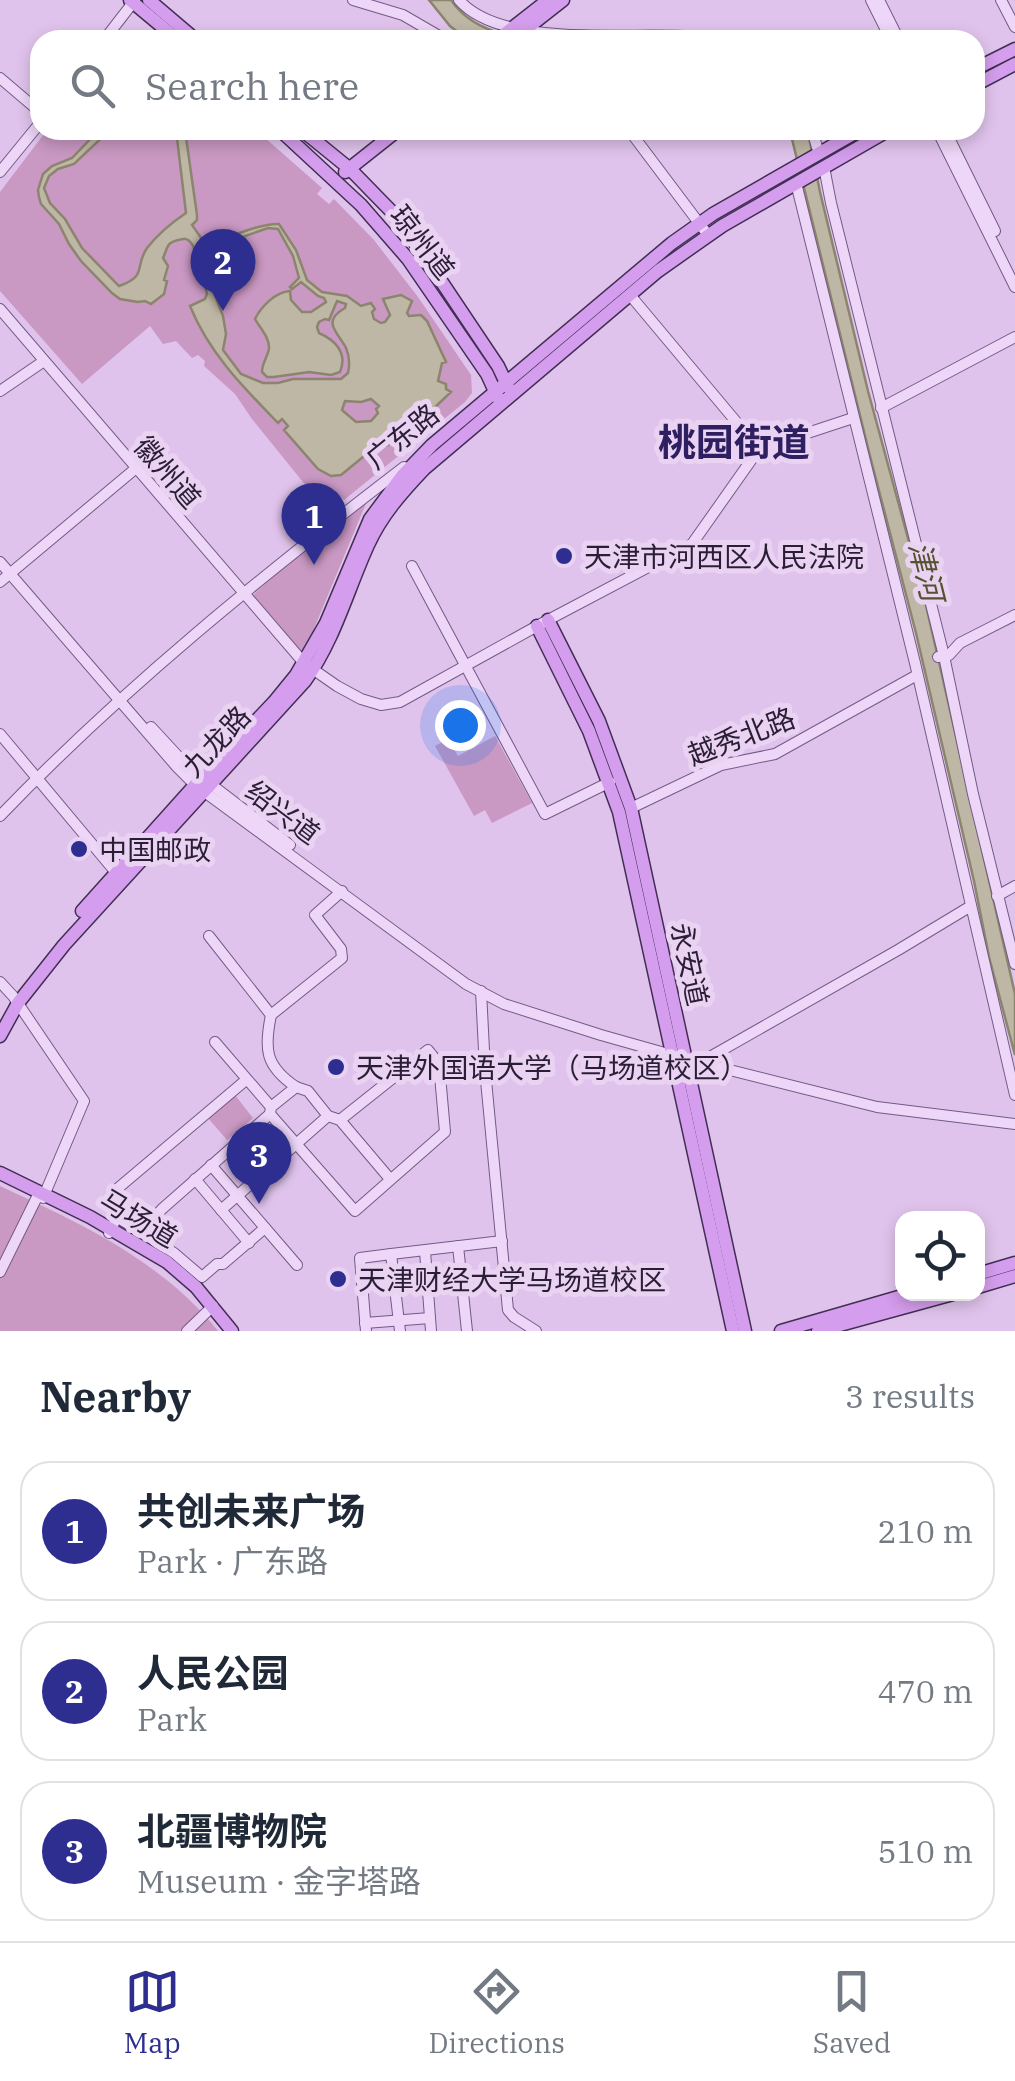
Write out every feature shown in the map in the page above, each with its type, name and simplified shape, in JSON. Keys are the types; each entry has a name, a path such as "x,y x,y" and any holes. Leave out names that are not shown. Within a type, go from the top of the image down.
{"main road":[{"path":"149,0 184,30"},
{"path":"518,30 548,0"},
{"path":"519,30 563,0"},
{"path":"133,1 166,30"},
{"path":"985,64 1015,49"},
{"path":"985,79 1015,64"},
{"name":"琼州道","path":"291,140 361,204 408,259 503,394"},
{"name":"琼州道","path":"314,140 346,166 407,230 498,366 503,394"},
{"path":"334,178 373,140"},
{"path":"346,166 384,140"},
{"name":"广东路","path":"822,161 848,140"},
{"name":"广东路","path":"503,394 644,265 793,177 867,140"},
{"name":"广东路","path":"433,452 630,295 704,229"},
{"name":"九龙路","path":"0,1021 119,877 308,666 370,519 388,493 433,452"},
{"name":"永安道","path":"542,623 610,782 686,1059 733,1331"},
{"name":"永安道","path":"542,623 599,721 631,808 745,1331"},
{"name":"九龙路","path":"0,1036 16,999"},
{"name":"马场道","path":"0,1176 112,1226 176,1276 229,1331"},
{"path":"985,1272 1015,1263"},
{"path":"985,1285 1015,1276"},
{"path":"781,1331 895,1298"},
{"path":"821,1330 927,1301"}],"street":[{"path":"353,0 403,15 429,30"},
{"path":"459,0 466,8 512,30"},
{"path":"871,0 886,30"},
{"path":"879,0 894,30"},
{"path":"1001,0 1015,27"},
{"path":"111,30 133,1"},
{"path":"0,78 30,104"},
{"path":"0,172 30,134"},
{"path":"637,140 704,229"},
{"path":"815,140 1015,964"},
{"path":"942,140 1015,287"},
{"path":"950,140 1015,272"},
{"path":"793,177 918,675 1015,1095"},
{"path":"630,295 759,450"},
{"name":"徽州道","path":"0,309 308,666 361,699 381,705 400,702 465,666"},
{"path":"881,408 1015,338"},
{"path":"0,391 44,360"},
{"path":"465,666 692,544 759,450 853,418"},
{"name":"广东路","path":"0,816 121,699 243,594 433,452"},
{"path":"0,582 135,468"},
{"name":"绍兴道","path":"0,554 121,699 202,784 455,976 504,1004 686,1059 877,1106 1015,1124"},
{"name":"绍兴道","path":"0,562 12,572"},
{"path":"412,566 544,814 610,782"},
{"path":"940,657 1015,615"},
{"name":"越秀北路","path":"631,808 720,765 775,754 918,675"},
{"path":"0,734 119,877"},
{"name":"绍兴道","path":"202,784 482,991"},
{"path":"997,896 1015,886"},
{"path":"342,891 315,915 341,949 342,958 271,1014 266,1041 270,1060 283,1078 308,1091 328,1116 340,1120 390,1179"},
{"path":"686,1059 898,950 971,906"},
{"path":"209,936 271,1014"},
{"path":"0,982 16,999 84,1100 41,1197 0,1272"},
{"path":"482,991 485,1070 508,1310 536,1331"},
{"path":"215,1042 354,1210 445,1132 439,1064 428,1050 340,1120"},
{"path":"246,1080 117,1189 120,1211 112,1226 140,1232 202,1277 265,1228"},
{"path":"140,1232 296,1087"},
{"path":"221,1210 328,1116"},
{"path":"211,1166 297,1264"},
{"path":"195,1180 249,1242"},
{"path":"430,1318 399,1326 366,1327 360,1258 502,1241"},
{"path":"458,1246 467,1331"},
{"path":"424,1250 430,1331"},
{"path":"391,1254 399,1326"},
{"path":"188,1331 211,1308"},
{"path":"510,1331 522,1322"}],"shaded area":[{"path":"429,0 451,0 463,14 491,30 455,30"},
{"path":"39,140 267,140 322,188 317,194 329,204 334,199 374,240 471,375 472,393 344,500 340,496 333,501 336,506 328,513 235,394 204,366 205,361 198,355 192,358 176,341 163,344 150,326 82,384 0,291 0,192"},
{"path":"89,140 99,140 74,164 49,176 44,188 82,248 119,286 134,279 147,248 186,213 177,140 186,140 197,215 192,225 206,245 279,224 296,250 307,280 322,292 347,296 361,306 371,303 374,319 381,323 390,315 383,299 401,295 412,301 407,313 421,315 427,321 446,362 442,363 438,381 451,392 388,445 369,452 341,475 331,476 318,469 284,430 288,426 282,419 278,423 252,396 207,339 190,306 207,294 190,242 183,239 168,246 163,258 168,266 164,294 151,304 120,299 81,261 59,224 41,204 38,190 43,174 72,158","holes":["268,228 278,229 293,256 299,278 290,287 301,282 326,302 311,312 302,312 291,300 290,291 265,305 255,319 269,345 262,372 267,377 340,372 342,359 338,348 317,327 319,322 329,320 337,301 346,304 332,323 349,360 348,373 341,379 263,383 241,374 223,350 223,316 205,254 211,248","371,399 379,406 371,421 356,422 342,410 345,401"]},
{"name":"津河","path":"792,140 810,140 868,391 925,601 1015,994 1015,1055 916,633"},
{"path":"367,501 301,651 253,595 322,534"},
{"path":"495,736 532,803 492,823 485,810 474,816 435,746 448,739 458,756"},
{"path":"235,1095 253,1118 227,1140 208,1118"},
{"path":"0,1186 60,1214 146,1264 196,1306 218,1331 0,1331"}],"place":[{"name":"人民公园","path":"223,311"},
{"name":"天津市河西区人民法院","path":"564,556"},
{"name":"共创未来广场","path":"314,565"},
{"name":"中国邮政","path":"79,849"},
{"name":"天津外国语大学（马场道校区）","path":"336,1067"},
{"name":"北疆博物院","path":"259,1204"},
{"name":"天津财经大学马场道校区","path":"338,1279"}],"district":[{"name":"桃园街道","path":"734,441"}]}
